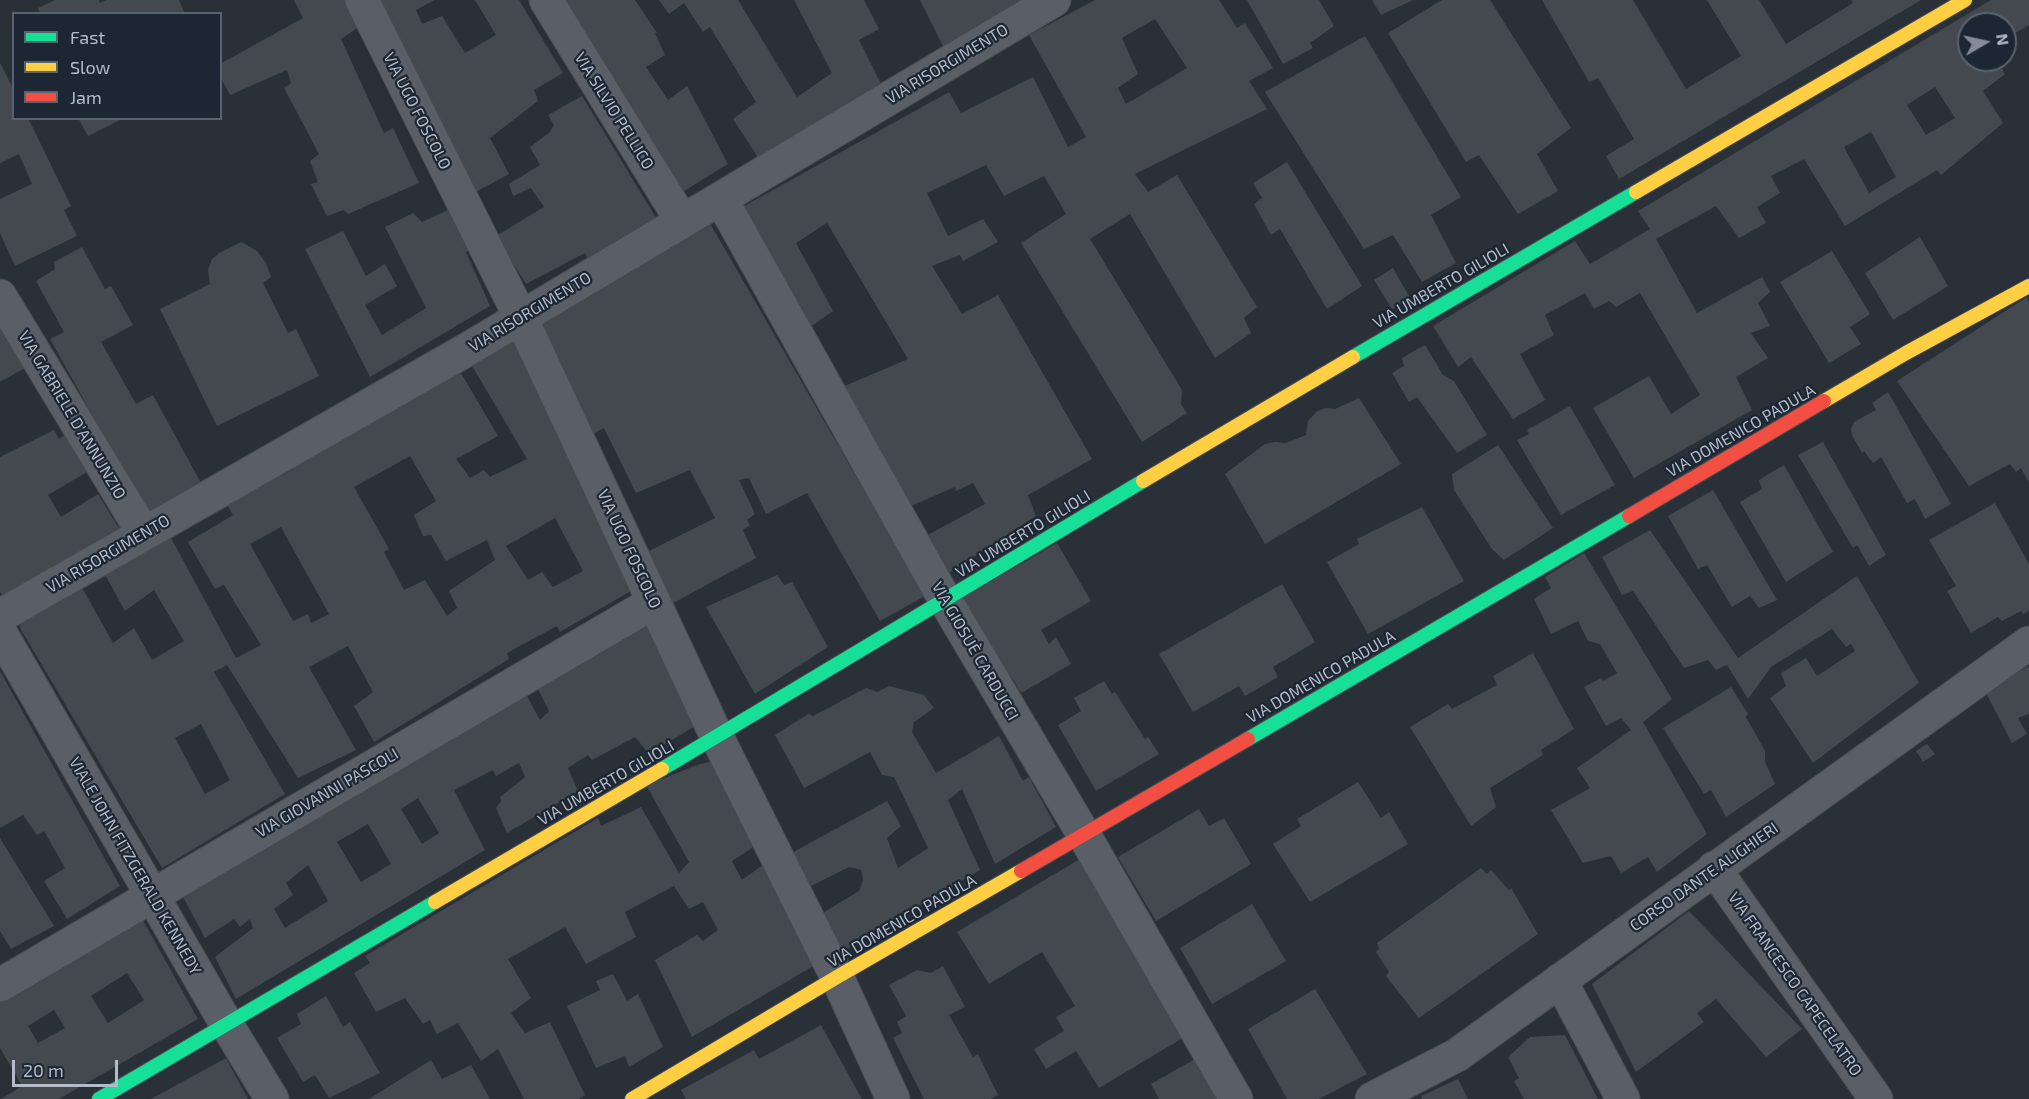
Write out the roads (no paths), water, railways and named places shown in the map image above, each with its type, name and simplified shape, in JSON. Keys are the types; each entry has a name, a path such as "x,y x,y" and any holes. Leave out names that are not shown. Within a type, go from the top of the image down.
{"street":[{"name":"VIA UGO FOSCOLO","path":"362,0 521,318 717,737 837,977 893,1099"},
{"name":"VIA SILVIO PELLICO","path":"546,0 682,221"},
{"name":"VIA RISORGIMENTO","path":"0,616 521,318 1054,0"},
{"name":"VIA UMBERTO GILIOLI","path":"99,1099 717,737 1241,422 1965,0"},
{"name":"VIA GIOSUÈ CARDUCCI","path":"721,199 945,600 1236,1099"},
{"name":"VIA DOMENICO PADULA","path":"632,1099 1906,353 2029,286"},
{"name":"VIA GABRIELE D'ANNUNZIO","path":"0,296 144,534"},
{"name":"VIA GIOVANNI PASCOLI","path":"0,985 654,602"},
{"name":"VIALE JOHN FITZGERALD KENNEDY","path":"0,632 272,1099"},
{"name":"CORSO DANTE ALIGHIERI","path":"1372,1099 1457,1055 2029,643"},
{"name":"VIA FRANCESCO CAPECELATRO","path":"1714,868 1876,1099"},
{"path":"1560,980 1623,1099"}]}
